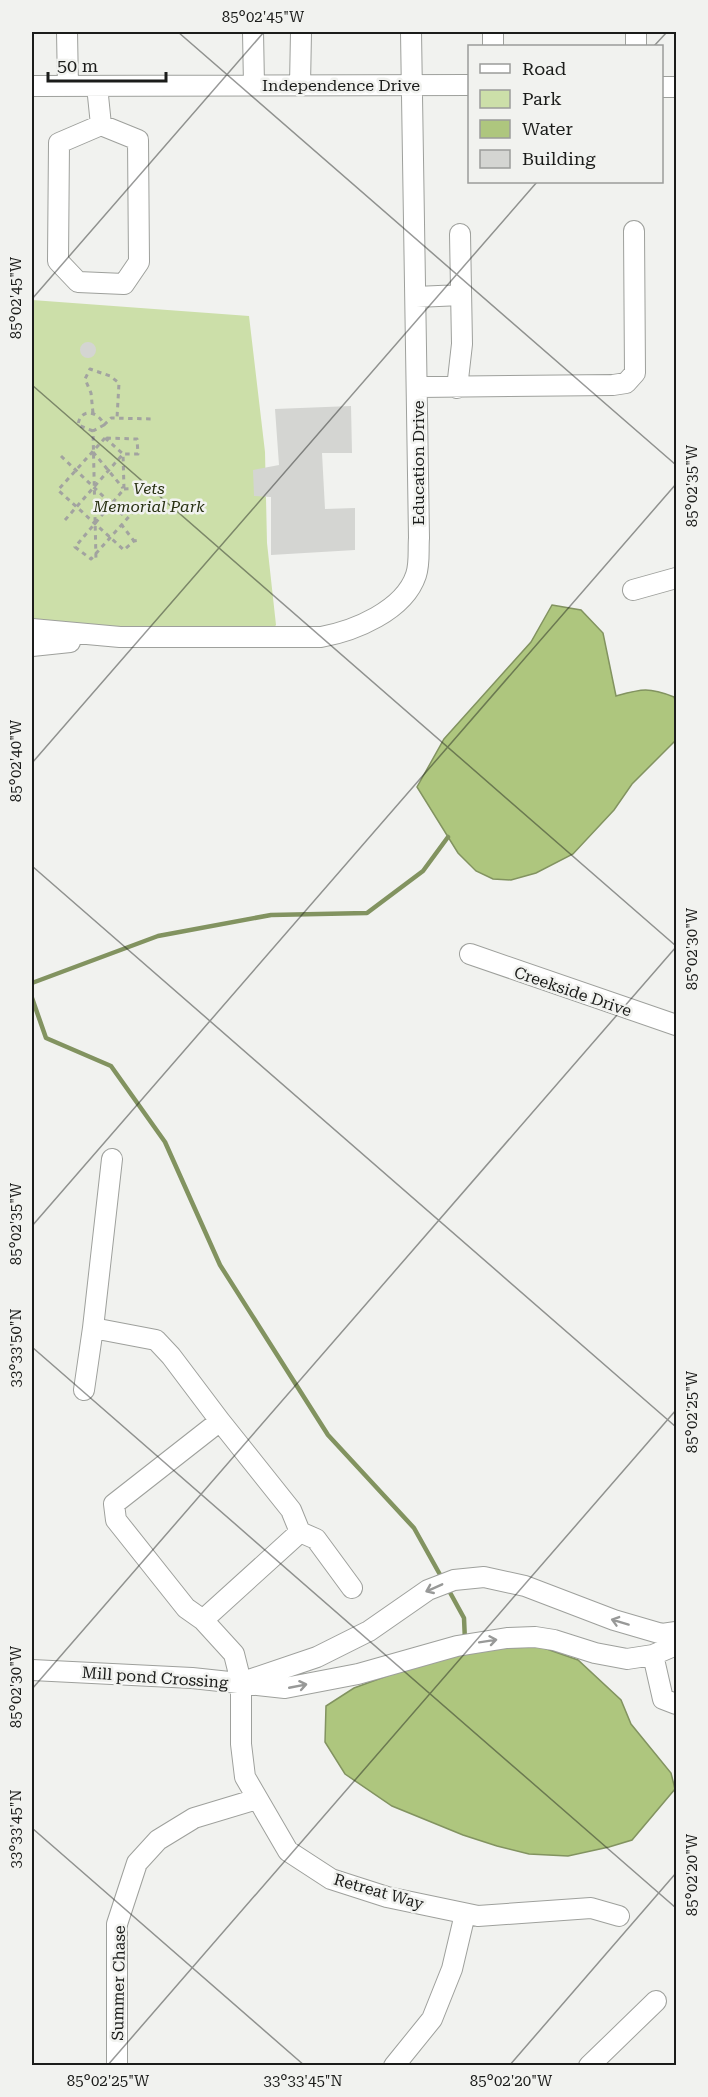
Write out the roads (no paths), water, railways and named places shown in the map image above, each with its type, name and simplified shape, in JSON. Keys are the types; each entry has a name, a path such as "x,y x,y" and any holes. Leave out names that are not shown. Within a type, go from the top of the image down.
{"street":[{"path":"67,32 68,86"},
{"path":"253,32 254,85"},
{"path":"300,85 301,32"},
{"name":"Education Drive","path":"32,629 120,637 321,637 350,631 372,621 410,587 416,576 418,563 418,387 411,32"},
{"name":"Independence Drive","path":"32,86 468,85"},
{"path":"98,86 101,125"},
{"path":"101,125 138,140 139,262 124,284 78,282 58,261 59,143 101,125"},
{"path":"418,387 626,383 635,373 634,231"},
{"path":"457,388 462,344 460,234"},
{"path":"416,297 461,295"},
{"path":"633,590 676,578"},
{"name":"Education Drive","path":"32,646 120,637"},
{"name":"Creekside Drive","path":"470,954 676,1025"},
{"path":"84,1390 112,1159"},
{"path":"93,1328 156,1340 291,1510 300,1532 316,1539 352,1588"},
{"name":"Retreat Way","path":"220,1421 114,1504 116,1520 186,1608 203,1620 234,1654 241,1682 241,1744 245,1777 288,1851 331,1879 387,1897 465,1914 478,1916 591,1908 619,1916"},
{"path":"203,1620 300,1532"},
{"name":"Mill pond Crossing","path":"32,1670 241,1682 317,1657 369,1630 428,1590 454,1580 484,1577 525,1586 614,1620 662,1634 676,1632"},
{"path":"241,1682 285,1688 358,1674 457,1646 507,1638 535,1637 554,1640 595,1653 627,1659 653,1655 676,1645"},
{"path":"653,1655 663,1699 676,1704"},
{"name":"Summer Chase","path":"117,2066 117,1924 137,1863 158,1840 194,1818 257,1799"},
{"path":"394,2066 432,2019 452,1970 465,1914"},
{"path":"590,2066 656,2001"}],"water":[{"path":"552,605 581,610 603,633 616,696 645,690 674,697 676,740 632,784 614,810 573,854 536,873 511,880 493,879 476,871 458,853 417,787 444,739 531,642"},
{"path":"541,1647 578,1660 621,1700 631,1724 671,1773 675,1789 632,1840 568,1856 529,1854 497,1846 463,1835 392,1806 345,1774 325,1742 326,1706 354,1688 406,1669 481,1648"}],"waterway":[{"path":"32,983 158,936 271,915 367,913 423,871 448,837"},
{"path":"32,998 46,1038 111,1066 165,1142 220,1265 328,1435 414,1528 443,1580"},
{"path":"447,1587 464,1618 465,1641"}],"park label":[{"name":"Vets Memorial Park","path":"149,497"}]}
